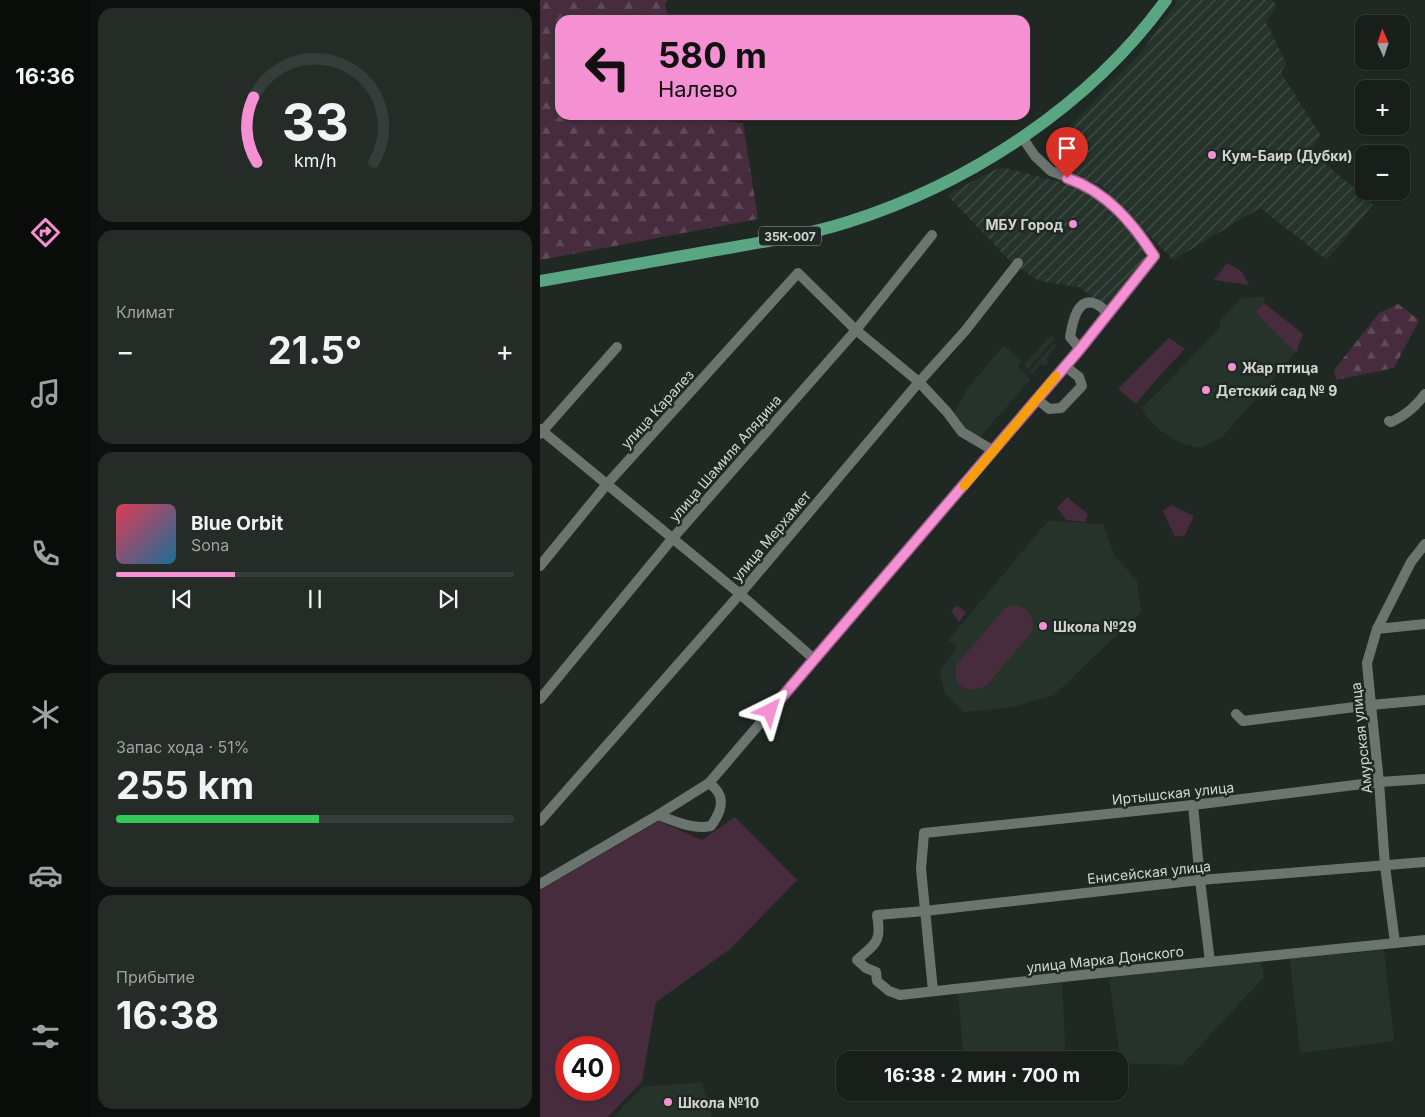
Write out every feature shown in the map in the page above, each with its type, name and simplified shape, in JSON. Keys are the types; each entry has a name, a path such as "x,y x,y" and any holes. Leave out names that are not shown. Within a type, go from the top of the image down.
{"main road":[{"name":"35К-007","path":"540,281 795,235 846,222 889,208 929,191 972,168 1022,137 1080,94 1134,39 1166,0"}],"street":[{"path":"540,884 706,786 994,451 1109,314 1154,256 1140,234 1110,202 1082,184 1051,171 1035,156 1022,137"},
{"name":"улица Шамиля Алядина","path":"540,699 672,539 856,330 932,235"},
{"name":"улица Мерхамет","path":"540,822 740,594 919,382 965,331 1018,263"},
{"name":"улица Каралез","path":"540,566 607,484 798,273 856,330"},
{"path":"1080,349 1070,338 1075,318 1082,305 1090,302 1096,304 1109,314"},
{"path":"856,330 919,382 947,412 962,432 994,451"},
{"path":"617,347 541,431 740,594 814,659"},
{"path":"1037,399 1049,409 1061,408 1082,386 1078,377 1065,366"},
{"path":"1389,421 1391,422 1405,415 1413,409 1425,394"},
{"name":"Амурская улица","path":"1395,943 1385,866 1368,663 1377,629 1411,562 1425,544"},
{"path":"1377,629 1425,624"},
{"path":"1236,714 1244,721 1425,700"},
{"name":"Иртышская улица","path":"925,911 921,869 924,833 1193,805 1379,782 1425,779"},
{"path":"658,815 689,826 700,828 711,826 718,816 721,804 718,792 706,786"},
{"path":"1193,805 1210,962"},
{"name":"Енисейская улица","path":"876,915 1200,880 1425,862"},
{"path":"925,911 933,991"},
{"name":"улица Марка Донского","path":"876,915 879,930 878,939 857,960 866,968 876,972 877,981 890,991 900,995 1425,940"}],"shaded area":[{"path":"1178,0 1273,0 1276,6 1266,22 1286,63 1281,73 1321,136 1310,151 1355,189 1355,200 1368,200 1373,204 1327,260 1260,208 1173,260 1102,186 1055,167 1049,152 1057,139 1139,55"},
{"path":"1005,168 1085,188 1125,222 1137,236 1144,249 1145,258 1142,266 1107,309 1079,287 1039,281 1010,261 947,195 996,169"},
{"name":"Жар птица","path":"1265,297 1264,303 1255,312 1295,352 1223,436 1201,448 1183,444 1161,431 1147,418 1142,408 1221,327 1219,322 1241,298"},
{"path":"1051,335 1055,338 1028,369 1024,365"},
{"path":"1054,343 1057,346 1046,359 1049,362 1045,366 1041,364 1032,374 1029,372"},
{"path":"1004,345 1021,361 1018,367 1031,379 978,439 952,417 967,389"},
{"name":"Школа №29","path":"1048,521 1103,524 1115,557 1137,580 1141,612 1054,695 1009,708 964,712 945,693 939,671 957,647 948,640"},
{"path":"1384,950 1394,1041 1300,1053 1290,959"},
{"path":"1261,960 1264,977 1182,1065 1128,1063 1128,1051 1119,1051 1109,978"},
{"path":"1062,983 1066,1051 963,1051 958,992"},
{"name":"Школа №10","path":"702,1082 712,1117 614,1117 642,1087"}],"green space":[{"path":"540,0 668,0 665,4 668,15 555,15 555,120 715,120 743,123 758,219 540,260"},
{"path":"1227,263 1242,272 1249,285 1214,280"},
{"path":"1264,303 1303,334 1296,353 1255,312"},
{"path":"1398,304 1419,320 1394,368 1336,380 1334,370 1379,313"},
{"path":"1169,338 1185,349 1136,404 1118,389"},
{"path":"1067,497 1088,514 1085,522 1066,520 1057,508"},
{"path":"1171,505 1194,516 1185,535 1175,537 1163,511"},
{"path":"957,605 966,613 959,622 951,611"},
{"path":"1016,605 1025,609 1030,615 1033,623 1032,632 987,685 973,690 963,687 956,678 957,664 1005,608"},
{"path":"735,817 797,880 730,949 656,1002 642,1081 608,1117 540,1117 540,890 659,821 702,840"}],"slow traffic":[{"path":"964,486 1056,376"}],"place":[{"name":"Кум-Баир (Дубки)","path":"1212,155"},
{"name":"МБУ Город","path":"1073,224"},
{"name":"Жар птица","path":"1232,367"},
{"name":"Детский сад № 9","path":"1206,390"},
{"name":"Школа №29","path":"1043,626"},
{"name":"Школа №10","path":"668,1102"}],"route":[{"path":"770,711 994,451 1109,314 1154,256 1140,234 1110,202 1082,184 1067,178"}]}
